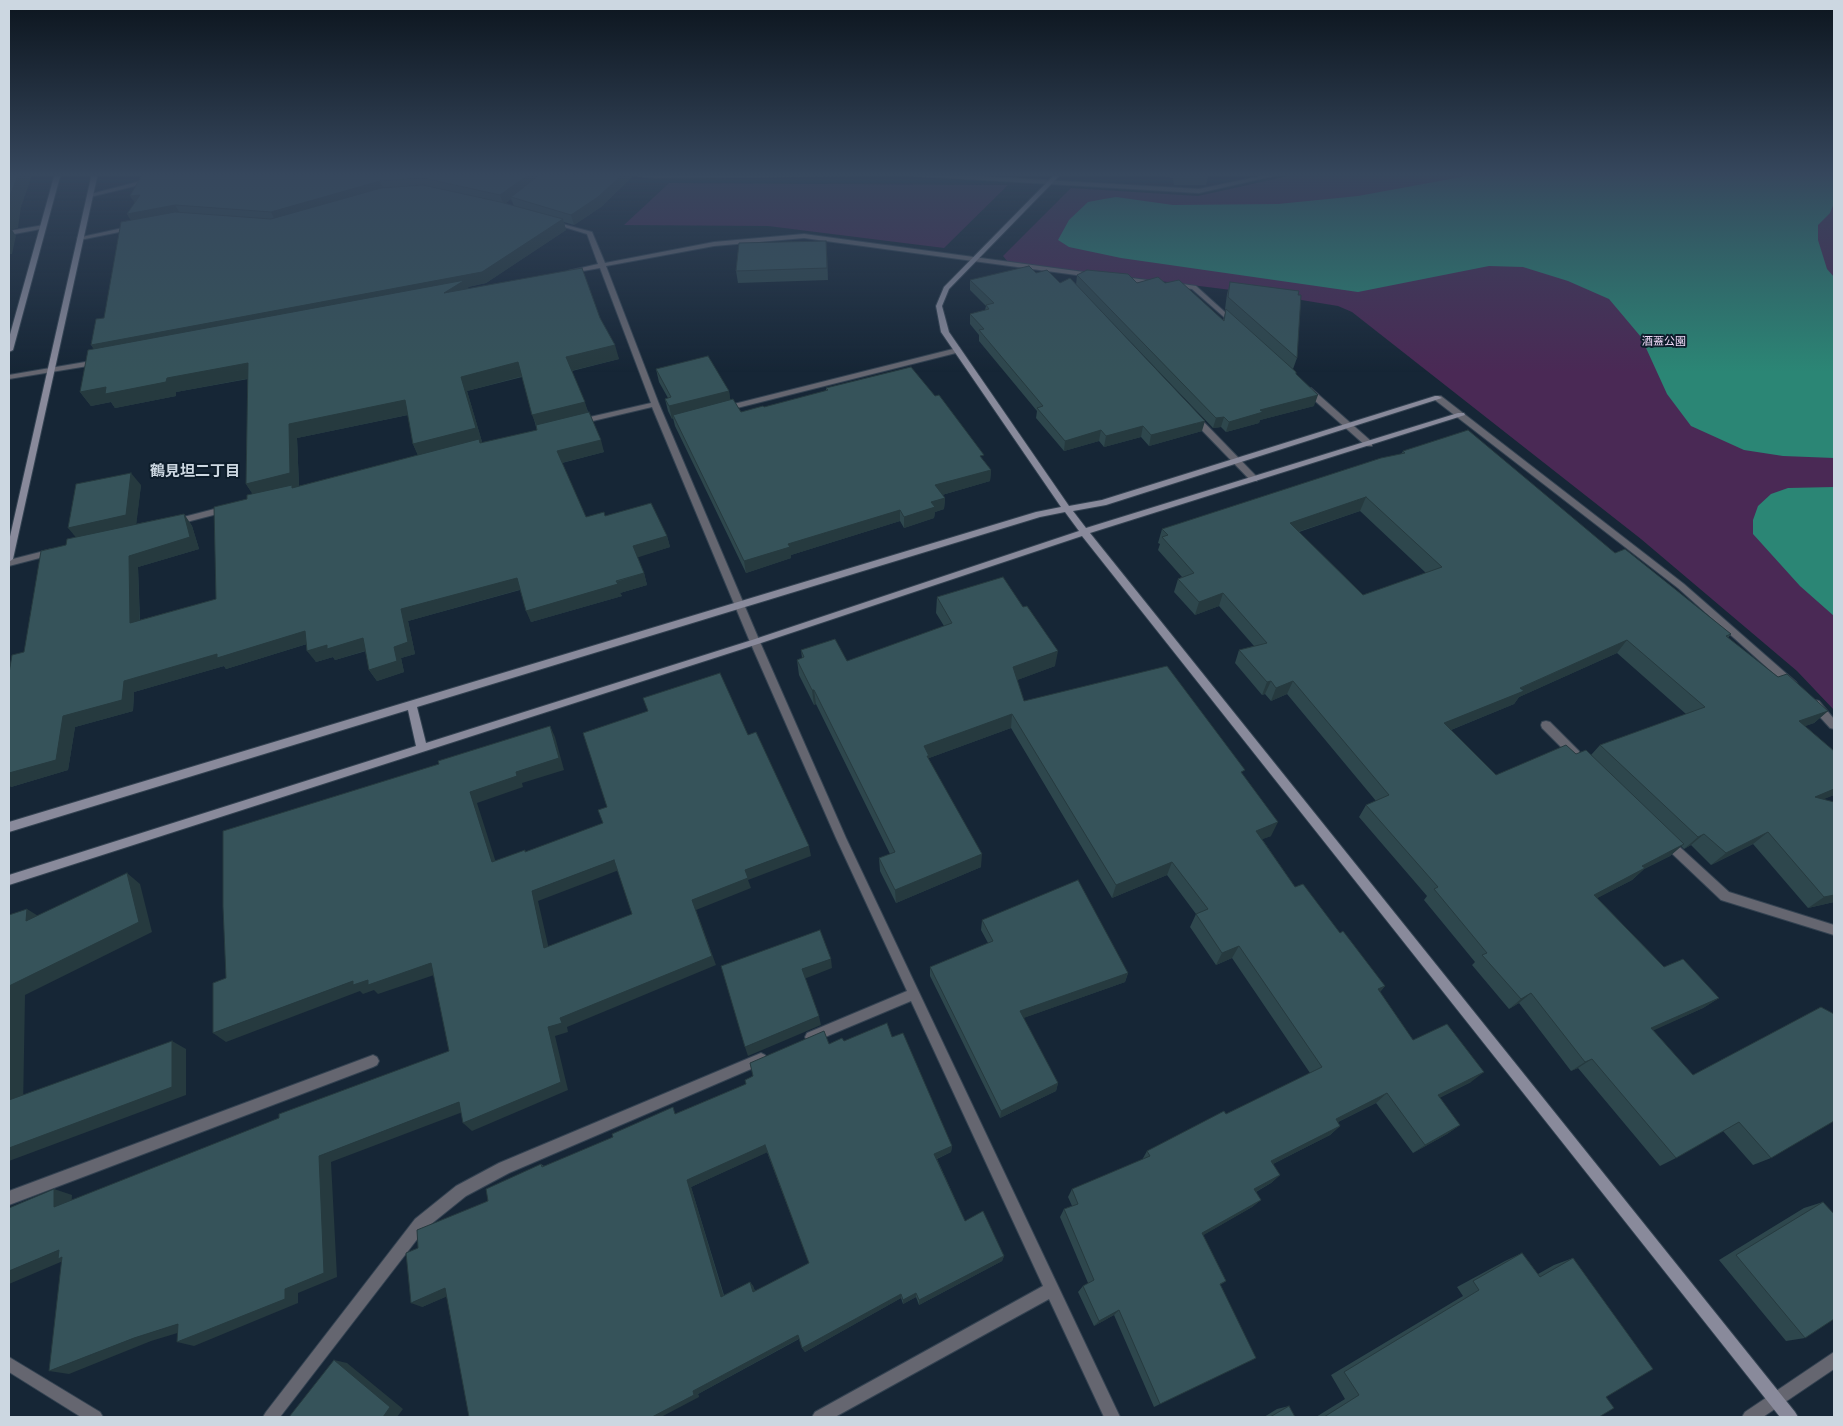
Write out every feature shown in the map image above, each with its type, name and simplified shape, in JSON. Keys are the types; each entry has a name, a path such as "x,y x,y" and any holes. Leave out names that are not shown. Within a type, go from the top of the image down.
{"street":[{"path":"9,350 40,240"},
{"path":"57,551 9,561 53,370 80,240"},
{"path":"593,240 663,425 738,605 841,838 1112,1417"},
{"path":"565,272 714,244 764,240"},
{"path":"829,240 1098,276"},
{"path":"992,240 946,288 939,306 942,325 957,350 1084,532 1790,1417"},
{"path":"1064,272 1062,277 1069,284"},
{"path":"1118,278 1194,287 1238,327"},
{"path":"720,410 957,350"},
{"path":"9,377 101,361"},
{"path":"1304,386 1369,444"},
{"path":"9,827 1039,514 1102,503 1438,398 1681,586 1801,692 1834,725"},
{"path":"568,425 655,404"},
{"path":"1189,412 1254,479"},
{"path":"9,880 755,642 1084,532 1461,415"},
{"path":"663,425 673,422"},
{"path":"163,525 240,506"},
{"path":"412,705 422,748"},
{"path":"1546,725 1580,759"},
{"path":"1656,832 1725,896 1834,930"},
{"path":"796,1044 914,994"},
{"path":"271,1417 420,1224 461,1190 504,1168 778,1052"},
{"path":"9,1198 373,1061"},
{"path":"820,1417 1052,1289"},
{"path":"1750,1417 1834,1360"},
{"path":"9,1364 95,1417"}],"green space":[{"path":"876,240 953,240 944,248"},
{"name":"酒蓋公園","path":"1019,240 1834,240 1834,710 1797,671 1641,539 1352,312 1338,306 1271,295 1008,262 1003,256"}],"shaded area":[{"path":"1058,240 1818,240 1827,269 1834,277 1834,458 1783,456 1744,450 1691,426 1667,394 1641,337 1609,299 1568,281 1523,267 1489,266 1358,292 1121,258 1069,247"},
{"path":"1834,487 1834,616 1800,586 1753,534 1753,520 1758,506 1771,494 1788,488"}],"building":[{"path":"118,240 532,240 482,272 91,345 96,319 104,318"},
{"path":"826,241 827,268 736,271 739,243"},
{"path":"1029,266 1036,273 1047,270 1060,283 1070,278 1205,421 1151,435 1143,426 1106,436 1101,430 1065,441 1037,408 1043,406 979,330 984,329 970,314 989,309 986,305 994,303 970,280"},
{"path":"582,268 600,318 615,345 566,357 585,402 532,415 518,362 461,377 476,428 413,444 405,400 289,424 290,473 246,484 248,363 167,378 166,382 105,394 106,387 80,392 88,350 465,280 444,293"},
{"path":"1087,270 1128,274 1137,283 1158,277 1165,283 1179,280 1224,321 1226,309 1296,372 1318,395 1260,410 1263,412 1229,422 1224,417 1216,418 1077,275"},
{"path":"1230,282 1299,291 1298,295 1301,295 1297,358 1228,297"},
{"path":"708,356 729,391 669,406 665,399 671,397 656,369"},
{"path":"911,367 935,396 939,395 984,455 980,456 991,470 935,485 945,498 931,502 935,507 904,517 900,510 788,544 790,547 744,561 673,415 733,399 741,412"},
{"path":"589,412 601,440 557,451 586,517 604,512 605,516 651,503 667,536 633,546 644,573 616,581 618,584 526,611 517,578 401,609 408,642 394,647 397,661 369,670 363,638 327,649 327,645 307,651 305,631 217,658 217,654 124,681 122,700 63,716 56,760 9,773 9,673 12,655 24,652 41,551 66,545 67,539 184,514 190,537 129,556 130,623 216,599 214,507 247,499 247,495 292,485 292,488 479,439 480,443 537,430 536,425"},
{"path":"1468,430 1615,553 1625,549 1731,634 1726,636 1778,677 1787,674 1828,711 1799,721 1834,751 1834,789 1815,797 1834,802 1834,895 1824,897 1768,832 1726,853 1704,834 1698,837 1600,745 1705,707 1627,640 1520,688 1524,691 1444,723 1496,775 1566,745 1576,754 1586,750 1684,844 1642,866 1645,868 1594,895 1664,967 1683,959 1719,998 1651,1028 1693,1075 1821,1007 1834,1014 1834,1121 1771,1158 1739,1122 1676,1158 1592,1059 1585,1062 1531,993 1521,999 1482,955 1487,953 1434,889 1438,887 1366,805 1389,795 1293,681 1276,688 1271,681 1267,682 1239,650 1267,643 1223,593 1199,602 1178,579 1194,573 1162,537 1168,535 1162,529 1381,458 1405,453 1403,451","holes":["1366,497 1442,567 1363,595 1290,523"]},
{"path":"131,473 126,515 68,528 76,484"},
{"path":"1003,577 1023,607 1027,606 1058,651 1013,667 1024,701 1167,666 1245,770 1241,772 1278,822 1256,831 1295,887 1303,884 1340,933 1343,931 1385,986 1378,989 1413,1040 1447,1024 1484,1072 1438,1095 1460,1125 1425,1145 1387,1093 1336,1119 1340,1126 1271,1161 1280,1175 1254,1189 1261,1200 1202,1233 1226,1281 1220,1284 1256,1358 1160,1404 1119,1310 1099,1321 1083,1286 1094,1280 1064,1209 1078,1204 1072,1189 1150,1156 1147,1151 1224,1111 1226,1114 1322,1067 1239,946 1222,953 1196,914 1208,909 1172,862 1116,885 1012,714 924,746 929,756 927,756 982,854 895,890 879,858 895,852 814,690 812,690 797,660 804,657 801,650 835,639 847,661 952,623 937,597"},
{"path":"720,673 748,735 756,732 809,846 745,870 748,878 692,900 712,956 560,1018 562,1023 548,1027 561,1082 463,1123 459,1102 319,1156 324,1273 285,1289 285,1299 177,1342 178,1324 134,1338 49,1371 62,1257 58,1259 59,1250 9,1271 9,1208 54,1189 54,1207 279,1118 279,1114 449,1051 431,963 368,985 368,980 353,985 353,981 213,1033 213,983 226,978 223,907 223,831 439,764 438,761 550,726 559,758 516,772 517,776 470,792 492,862 525,850 525,852 603,823 598,810 607,807 583,733 648,711 643,698","holes":["614,860 632,914 544,948 532,891"]},
{"path":"127,873 139,922 9,986 9,915 27,909 26,921"},
{"path":"1078,880 1128,973 1020,1011 1058,1083 1001,1111 930,967 993,941 982,920"},
{"path":"820,930 831,959 802,969 819,1016 745,1047 721,966"},
{"path":"887,1023 892,1037 903,1033 952,1146 934,1154 965,1221 983,1211 1004,1256 919,1300 916,1293 903,1300 901,1294 802,1348 798,1335 693,1391 694,1395 652,1417 469,1417 445,1288 411,1303 406,1253 418,1248 417,1230 488,1201 486,1189 541,1164 542,1167 613,1137 612,1134 673,1107 675,1114 746,1084 745,1080 753,1076 750,1063 824,1031 829,1044 842,1038 844,1041","holes":["765,1145 809,1263 753,1292 750,1282 721,1297 687,1180"]},
{"path":"172,1041 172,1087 9,1148 9,1100"},
{"path":"1823,1202 1834,1214 1834,1319 1805,1338 1736,1255"},
{"path":"1522,1253 1540,1277 1573,1258 1653,1369 1606,1397 1614,1408 1599,1417 1324,1417 1359,1395 1344,1372 1479,1290 1473,1281"},
{"path":"334,1360 390,1407 383,1417 289,1417"},
{"path":"1289,1406 1295,1417 1270,1417"}],"district":[{"name":"鶴見坦二丁目","path":"195,471"}]}
